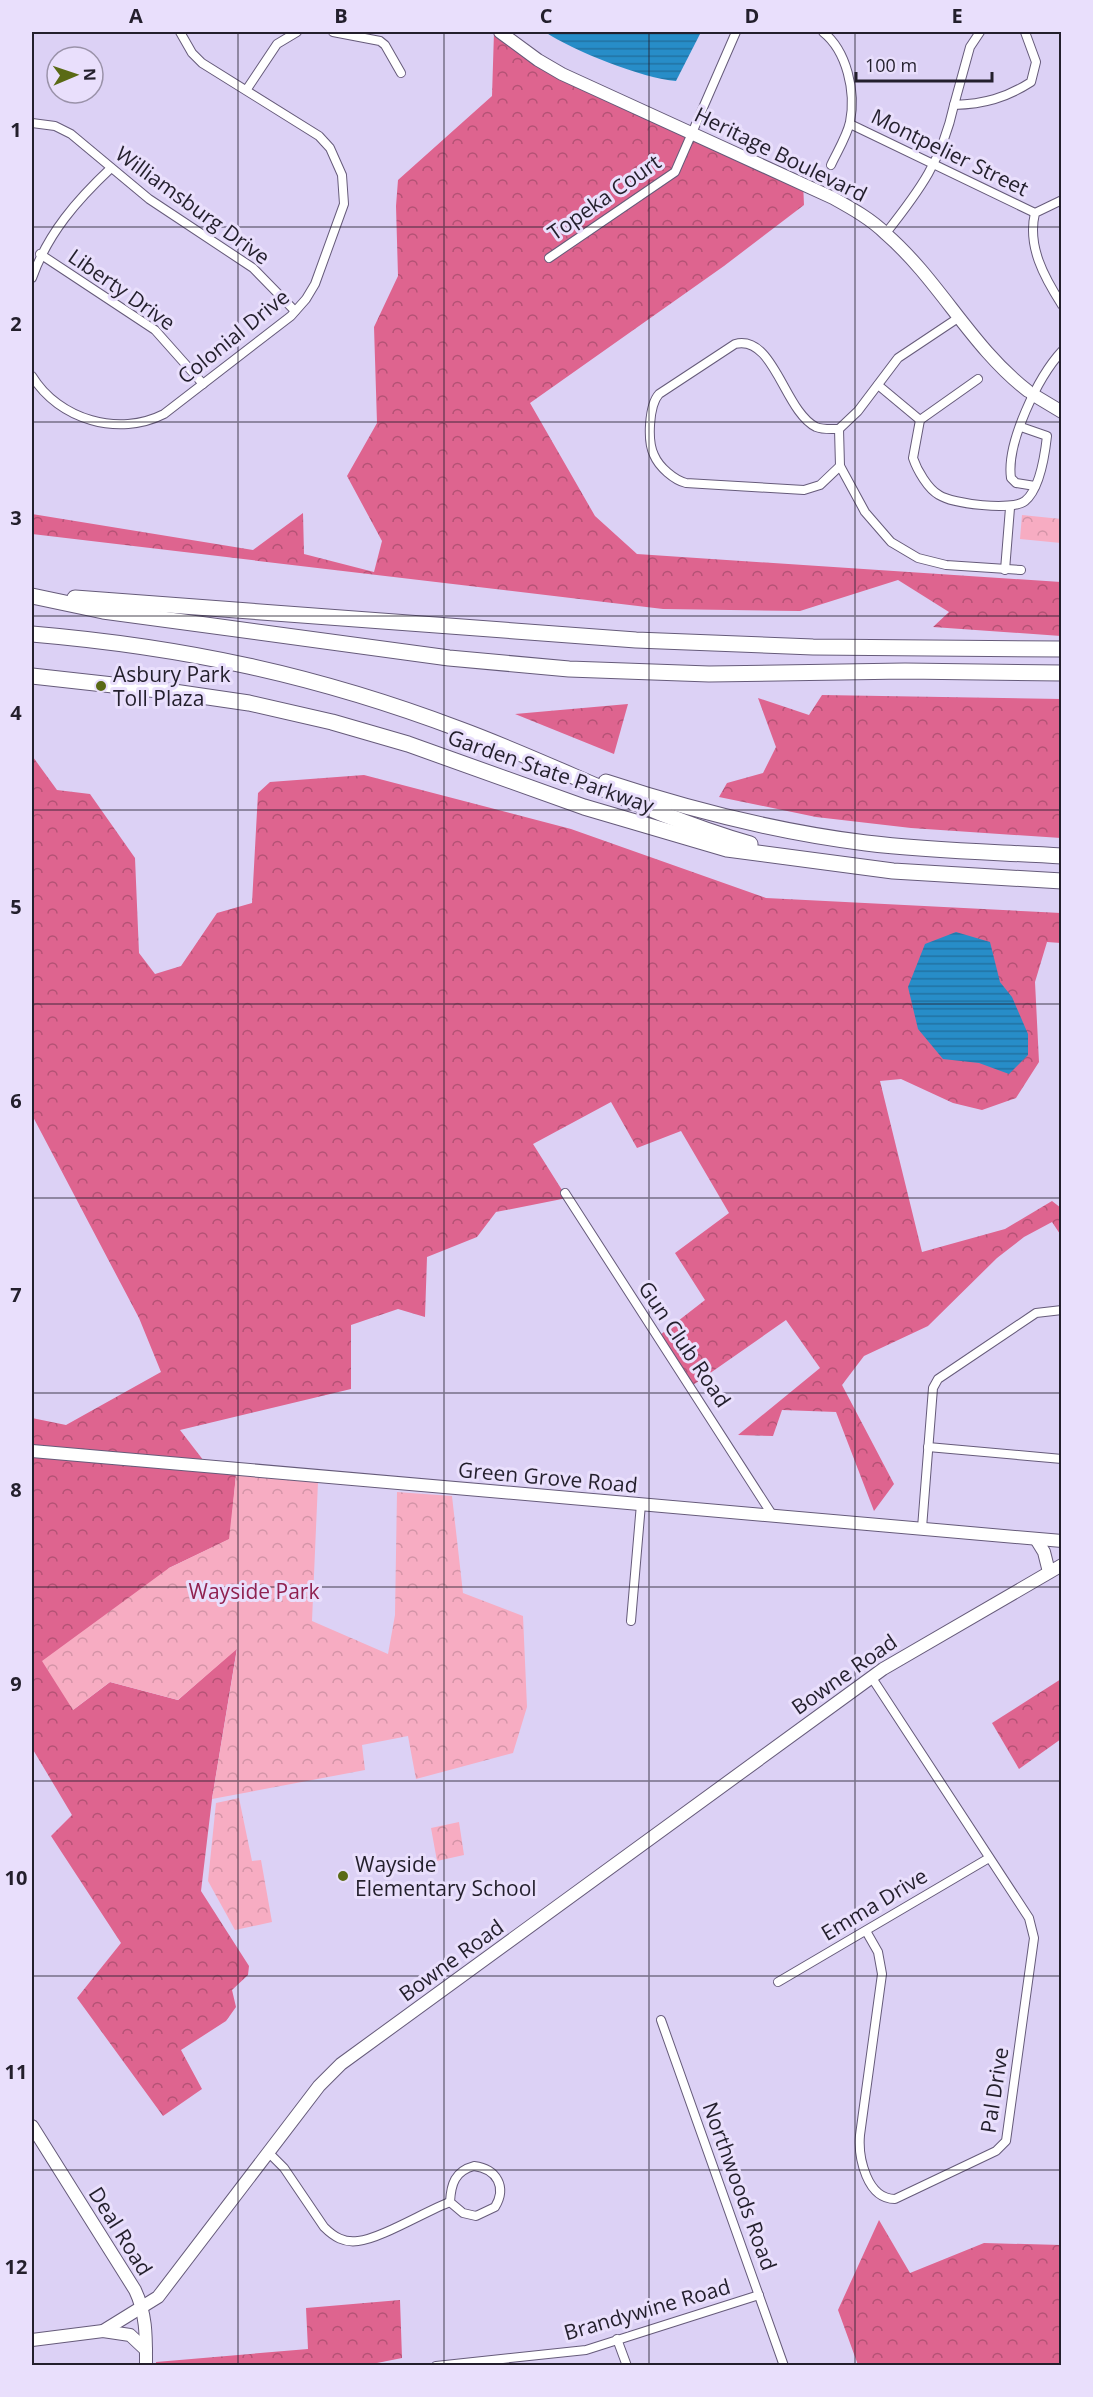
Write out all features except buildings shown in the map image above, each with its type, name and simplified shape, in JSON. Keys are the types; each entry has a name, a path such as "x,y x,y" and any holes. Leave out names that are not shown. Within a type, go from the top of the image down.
{"highway":[{"path":"35,596 103,598 647,641 813,647 1062,649"},
{"path":"35,596 126,614 449,658 560,669 709,675 904,671 1062,674"},
{"path":"32,634 154,647 278,671 386,702 529,756 618,796 703,830 797,857"},
{"name":"Garden State Parkway","path":"32,676 249,703 332,723 408,744 533,790 654,829 727,849 893,871 1062,881"},
{"name":"Garden State Parkway","path":"529,756 704,813 798,833 903,847 1062,856"}],"street":[{"name":"Colonial Drive","path":"32,376 54,400 73,412 116,426 130,426 154,419 203,384 295,311 315,284 340,218 344,192 342,175 330,148 319,136 197,59 180,32"},
{"path":"247,89 277,44 297,32"},
{"path":"333,32 380,41 385,45 402,73"},
{"name":"Heritage Boulevard","path":"500,32 538,60 562,74 833,198 886,234 916,264 990,357 1030,393 1062,412"},
{"name":"Topeka Court","path":"549,258 675,172 693,132 697,117 736,32"},
{"path":"823,32 832,39 849,78 850,124 831,165"},
{"path":"886,234 925,183 954,105 970,47 980,32"},
{"path":"954,105 981,104 1011,95 1031,82 1036,62 1024,32"},
{"name":"Williamsburg Drive","path":"32,123 55,126 71,134 178,220 241,259 295,311"},
{"name":"Montpelier Street","path":"850,124 1035,213"},
{"path":"32,278 40,254 69,212 111,168"},
{"path":"1062,200 1035,213 1031,232 1043,273 1062,305"},
{"name":"Liberty Drive","path":"40,254 154,330 203,384"},
{"path":"840,466 820,485 804,490 686,483 675,478 657,460 651,444 652,405 659,394 735,344 742,342 760,349 806,419 815,426 839,429 848,423 898,358 958,318"},
{"path":"1035,486 1017,483 1011,478 1021,427 1030,393 1062,351"},
{"path":"978,379 920,420 912,458 934,491 948,500 1010,508 1025,501 1035,486 1047,436 1021,427"},
{"path":"878,386 920,420"},
{"path":"839,429 840,466 865,512 876,528 908,553 946,565 1021,570"},
{"path":"1005,570 1010,508"},
{"name":"Gun Club Road","path":"565,1193 773,1516"},
{"path":"922,1528 933,1388 944,1373 1036,1313 1062,1310"},
{"path":"928,1447 1062,1459"},
{"name":"Green Grove Road","path":"32,1451 1062,1541"},
{"path":"630,1621 641,1504"},
{"path":"1036,1539 1044,1552 1049,1572"},
{"name":"Bowne Road","path":"32,2340 103,2331 162,2293 319,2086 341,2064 872,1678 926,1642 1062,1565"},
{"name":"Pal Drive","path":"866,1931 878,1952 882,1974 860,2135 861,2156 872,2187 882,2196 895,2199 996,2151 1007,2137 1034,1930 1029,1918 872,1678"},
{"name":"Emma Drive","path":"778,1982 989,1858"},
{"name":"Northwoods Road","path":"662,2020 784,2366"},
{"name":"Deal Road","path":"32,2126 143,2307 146,2366"},
{"path":"269,2152 284,2168 324,2227 331,2234 347,2241 366,2240 450,2202"},
{"path":"482,2167 498,2179 501,2194 489,2212 471,2216 450,2202 453,2181 466,2168 482,2167"},
{"name":"Brandywine Road","path":"436,2366 586,2350 759,2295"},
{"path":"103,2331 130,2335 146,2350"},
{"path":"617,2339 627,2366"}],"green space":[{"path":"494,32 504,32 553,71 803,182 804,205 724,266 530,403 595,516 637,554 1061,582 1061,636 933,627 949,612 898,580 800,611 663,609 32,534 32,514 253,550 303,513 304,554 374,572 382,541 347,476 377,423 374,327 398,276 396,206 398,180 492,96"},
{"path":"1022,515 1061,519 1061,543 1020,539"},
{"path":"822,695 1061,699 1061,838 911,828 816,817 719,797 727,783 763,773 776,747 758,698 809,715"},
{"path":"628,704 614,754 515,714"},
{"path":"33,757 57,790 90,794 135,858 139,953 155,974 181,966 217,913 252,903 258,793 270,782 364,775 571,829 766,898 1061,913 1061,943 1047,942 1035,982 1039,1062 1016,1098 982,1110 953,1103 901,1079 880,1081 922,1252 1005,1229 1052,1201 1061,1208 1062,1237 1052,1222 1024,1237 997,1258 928,1326 864,1356 842,1385 894,1484 874,1511 836,1412 782,1410 773,1436 738,1435 820,1368 786,1320 693,1385 660,1335 705,1300 675,1253 729,1213 681,1131 637,1148 611,1102 533,1144 567,1198 496,1212 477,1237 427,1257 425,1317 398,1309 351,1325 351,1389 180,1430 207,1465 236,1475 230,1539 169,1568 73,1710 110,1682 178,1700 237,1648 212,1799 201,1891 249,1966 248,1975 232,1990 236,2007 226,2021 181,2050 202,2089 163,2116 77,1998 121,1943 51,1836 72,1815 32,1748 32,1418 66,1425 161,1372 139,1318 32,1115"},
{"name":"Wayside Park","path":"236,1475 318,1482 312,1621 388,1654 395,1615 397,1492 452,1496 463,1593 523,1616 527,1707 513,1753 416,1779 408,1736 362,1745 365,1770 212,1799 237,1649 178,1700 110,1682 73,1710 42,1661 169,1568 229,1539"},
{"path":"1061,1679 1061,1739 1019,1769 992,1723"},
{"path":"239,1798 252,1861 261,1860 272,1922 235,1930 208,1881 216,1803"},
{"path":"459,1822 464,1855 437,1861 431,1828"},
{"path":"879,2220 910,2273 984,2243 1061,2245 1061,2365 858,2365 838,2310"},
{"path":"400,2300 402,2358 362,2366 156,2365 156,2362 308,2349 306,2308"}],"water":[{"path":"545,32 701,32 676,81 645,75 608,62 572,47"},
{"path":"956,932 990,942 1000,982 1012,997 1028,1034 1028,1055 1009,1074 979,1063 943,1059 918,1029 908,987 925,944"}],"place":[{"name":"Asbury Park Toll Plaza","path":"101,686"},
{"name":"Wayside Elementary School","path":"343,1876"}]}
